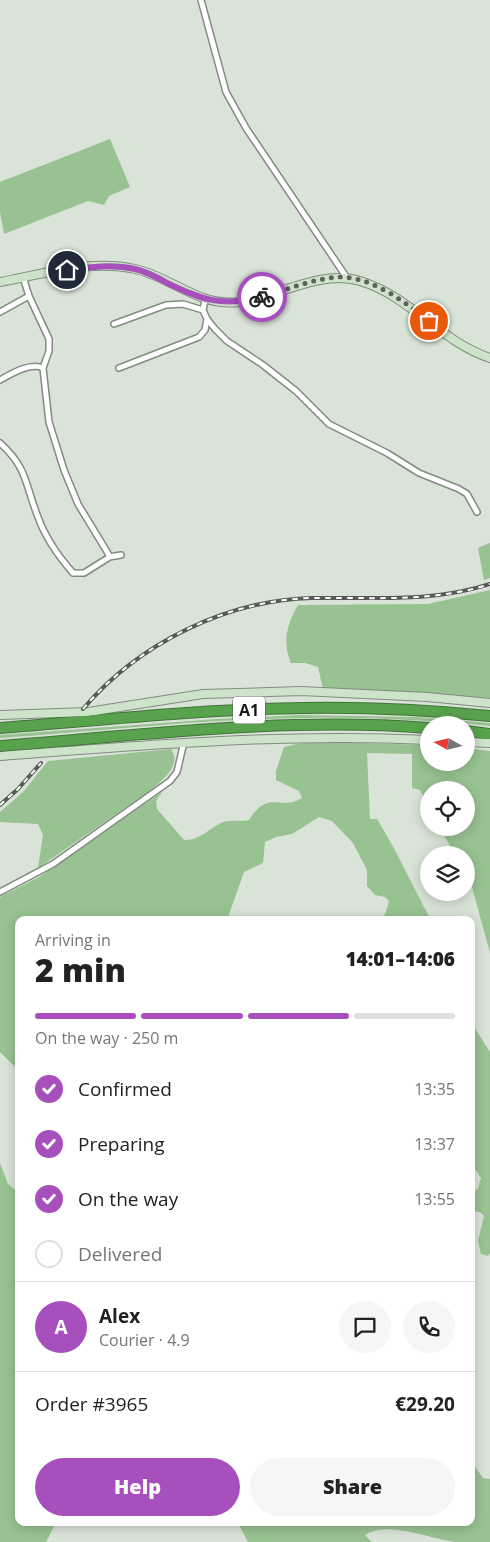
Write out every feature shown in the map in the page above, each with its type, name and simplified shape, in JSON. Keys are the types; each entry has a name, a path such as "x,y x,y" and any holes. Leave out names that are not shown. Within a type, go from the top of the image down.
{"highway":[{"name":"Α1","path":"0,728 216,711 302,708 409,709 490,716"},
{"name":"Α1","path":"0,746 260,727 420,728"},
{"path":"475,732 490,734"}],"main road":[{"path":"0,282 67,270 101,266 122,267 148,273 205,300 239,302 320,281 347,278 388,293 416,311 454,341 470,351 490,358"},
{"path":"0,715 88,712 203,694 302,691 427,697 490,703"},
{"path":"0,756 184,742 320,738 420,740"},
{"path":"475,742 490,743"}],"street":[{"path":"200,0 206,26 230,102 347,278"},
{"path":"23,277 29,296 50,339 49,351 42,368 49,422 64,470 78,504 109,556"},
{"path":"0,312 29,296"},
{"path":"205,300 204,310 207,319 227,341 263,365 296,391 328,424 375,447 418,474 459,489 471,498 477,512"},
{"path":"114,324 166,305 182,304 204,310"},
{"path":"119,368 199,337 205,330 207,319"},
{"path":"0,380 26,368 38,366 42,368"},
{"path":"0,443 12,453 23,470 44,531 72,572 84,573 106,560 109,556 121,555"},
{"path":"0,892 53,864 170,781 177,772 184,742"}],"green space":[{"path":"110,139 130,187 109,196 104,205 88,201 4,234 0,212 0,182"},
{"path":"490,543 490,578 484,580 478,548"},
{"path":"490,590 490,698 323,689 318,667 305,663 291,663 288,655 287,633 298,605 428,604"},
{"path":"301,715 417,717 420,717 420,721 327,718 266,719 0,738 0,735 216,719"},
{"path":"475,722 490,723 490,726 475,725"},
{"path":"318,742 420,745 420,771 475,771 475,749 490,751 490,953 475,898 475,846 450,846 444,836 475,836 475,781 420,781 420,790 412,788 412,754 367,753 370,819 377,819 429,916 384,916 389,901 385,897 375,895 367,886 367,870 353,843 332,821 319,817 292,834 276,837 265,842 263,863 244,872 228,916 15,916 15,1067 0,1052 0,897 41,876 162,792 156,801 157,809 184,840 199,837 224,822 249,820 256,810 263,805 275,802 294,802 302,798 299,791 276,780 276,771 284,747"},
{"path":"171,749 174,755 173,767 151,790 38,868 43,835 38,824 0,822 0,812 24,791 48,761"},
{"path":"475,1028 490,1052 490,1253 488,1256 481,1254 478,1241 484,1216 480,1212 475,1211 475,1191 481,1178 475,1169"},
{"path":"0,1163 8,1184 15,1190 15,1526 54,1526 46,1542 0,1542"},
{"path":"475,1467 483,1478 490,1479 490,1542 455,1542 386,1529 365,1535 372,1542 248,1542 240,1527 475,1526"}],"railway":[{"path":"83,709 105,686 157,646 186,630 216,617 248,607 312,598 424,597 468,590 490,584"},
{"path":"0,805 18,789 41,763"}],"way so far":[{"path":"262,297 341,277 360,281 388,293 429,321"}],"route":[{"path":"67,270 101,266 136,269 192,295 217,302 239,302 262,297"}]}
